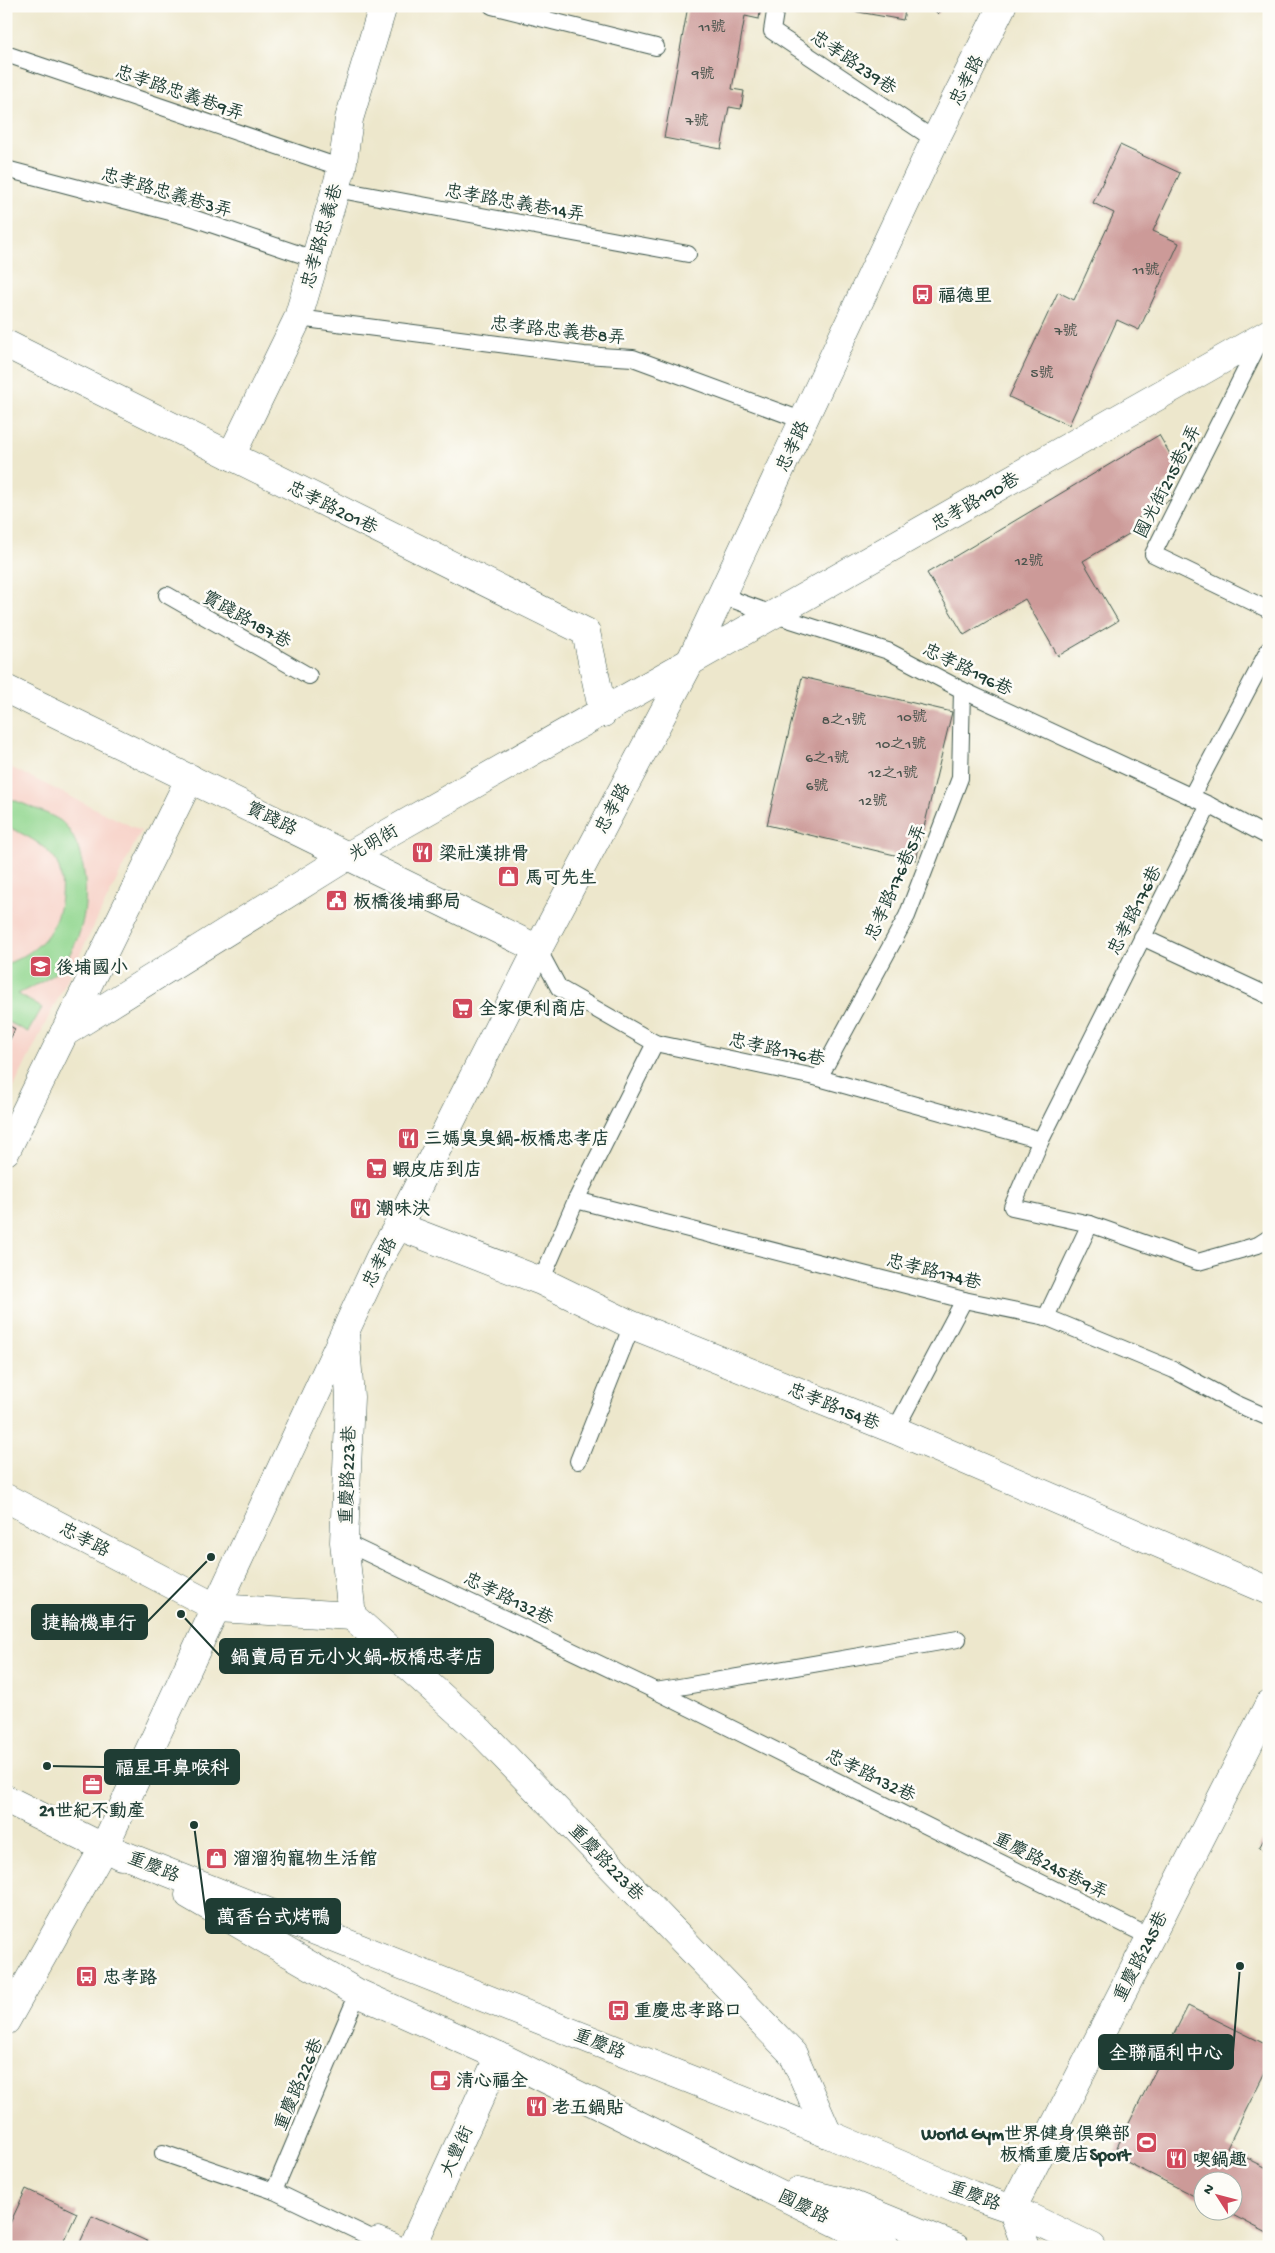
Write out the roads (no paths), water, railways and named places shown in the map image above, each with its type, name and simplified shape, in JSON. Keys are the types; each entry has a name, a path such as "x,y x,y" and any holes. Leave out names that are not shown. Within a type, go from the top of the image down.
{"street":[{"name":"忠孝路忠義巷","path":"231,456 298,318 338,179 349,119 383,6"},
{"name":"忠孝路","path":"6,2021 104,1847 380,1257 398,1226 538,948 689,664 935,140 1002,6"},
{"name":"忠孝路190巷","path":"689,664 1265,335"},
{"name":"忠孝路201巷","path":"6,345 586,632 602,713"},
{"name":"光明街","path":"64,1032 348,856 689,664"},
{"name":"實踐路","path":"6,689 538,948"},
{"path":"6,1151 190,778"},
{"name":"忠孝路154巷","path":"398,1226 541,1281 632,1324 895,1430 1269,1591"},
{"name":"重慶路223巷","path":"345,1334 350,1397 344,1542 352,1616 481,1732 793,2054 828,2134"},
{"name":"忠孝路","path":"6,1498 217,1608"},
{"path":"217,1608 352,1616"},
{"name":"重慶路245巷","path":"1012,2209 1269,1704"},
{"name":"重慶路","path":"6,1798 104,1847 358,1993 499,2056 748,2179"},
{"name":"重慶路","path":"104,1847 828,2134 972,2195 1012,2209 1092,2247"},
{"name":"大豐街","path":"412,2247 499,2056"},
{"path":"748,2179 848,2203 956,2247"},
{"name":"國慶路","path":"748,2179 886,2247"},
{"path":"1012,2209 1026,2247"}],"lane":[{"path":"492,6 656,46"},
{"name":"忠孝路239巷","path":"776,6 772,31 935,140"},
{"name":"忠孝路忠義巷9弄","path":"6,54 338,179"},
{"name":"忠孝路忠義巷3弄","path":"6,169 193,218 314,260"},
{"name":"忠孝路忠義巷14弄","path":"338,179 688,254"},
{"name":"忠孝路忠義巷8弄","path":"298,318 584,355 633,358 804,420"},
{"name":"國光街215巷2弄","path":"1265,335 1152,554 1269,610"},
{"name":"實踐路187巷","path":"167,595 309,676"},
{"name":"忠孝路196巷","path":"720,595 774,616 888,651 962,690 1209,805 1269,837"},
{"path":"1191,797 1269,649"},
{"name":"忠孝路176巷5弄","path":"819,1078 906,916 960,778 962,690"},
{"name":"忠孝路176巷","path":"1090,1224 1012,1206 1040,1140 1209,805"},
{"path":"1142,937 1269,996"},
{"name":"忠孝路176巷","path":"538,948 560,988 655,1043 819,1078 1040,1140"},
{"path":"541,1281 576,1200 655,1043"},
{"name":"忠孝路174巷","path":"576,1200 964,1300 1046,1317 1174,1370 1236,1404 1269,1418"},
{"path":"1046,1317 1090,1224 1198,1262 1258,1245 1269,1238"},
{"path":"895,1430 964,1300"},
{"path":"578,1461 632,1324"},
{"name":"忠孝路132巷","path":"344,1542 656,1691 933,1828"},
{"path":"656,1691 958,1639"},
{"name":"重慶路245巷9弄","path":"933,1828 1150,1937"},
{"name":"重慶路226巷","path":"274,2191 358,1993"},
{"path":"163,2153 274,2191 382,2245"}],"place":[{"name":"福德里","path":"922,295"},
{"name":"梁社漢排骨","path":"423,853"},
{"name":"馬可先生","path":"509,877"},
{"name":"板橋後埔郵局","path":"337,901"},
{"name":"後埔國小","path":"40,967"},
{"name":"全家便利商店","path":"463,1008"},
{"name":"三媽臭臭鍋-板橋忠孝店","path":"408,1138"},
{"name":"蝦皮店到店","path":"376,1169"},
{"name":"潮味決","path":"360,1208"},
{"name":"捷輪機車行","path":"211,1557"},
{"name":"鍋賣局百元小火鍋-板橋忠孝店","path":"181,1614"},
{"name":"福星耳鼻喉科","path":"47,1766"},
{"name":"21世紀不動產","path":"92,1785"},
{"name":"萬香台式烤鴨","path":"194,1825"},
{"name":"溜溜狗寵物生活館","path":"217,1858"},
{"name":"全聯福利中心","path":"1240,1966"},
{"name":"忠孝路","path":"87,1977"},
{"name":"重慶忠孝路口","path":"618,2010"},
{"name":"清心福全","path":"440,2080"},
{"name":"老五鍋貼","path":"536,2107"},
{"name":"World Gym世界健身俱樂部 板橋重慶店Sport","path":"1146,2143"},
{"name":"喫鍋趣","path":"1177,2159"}]}
